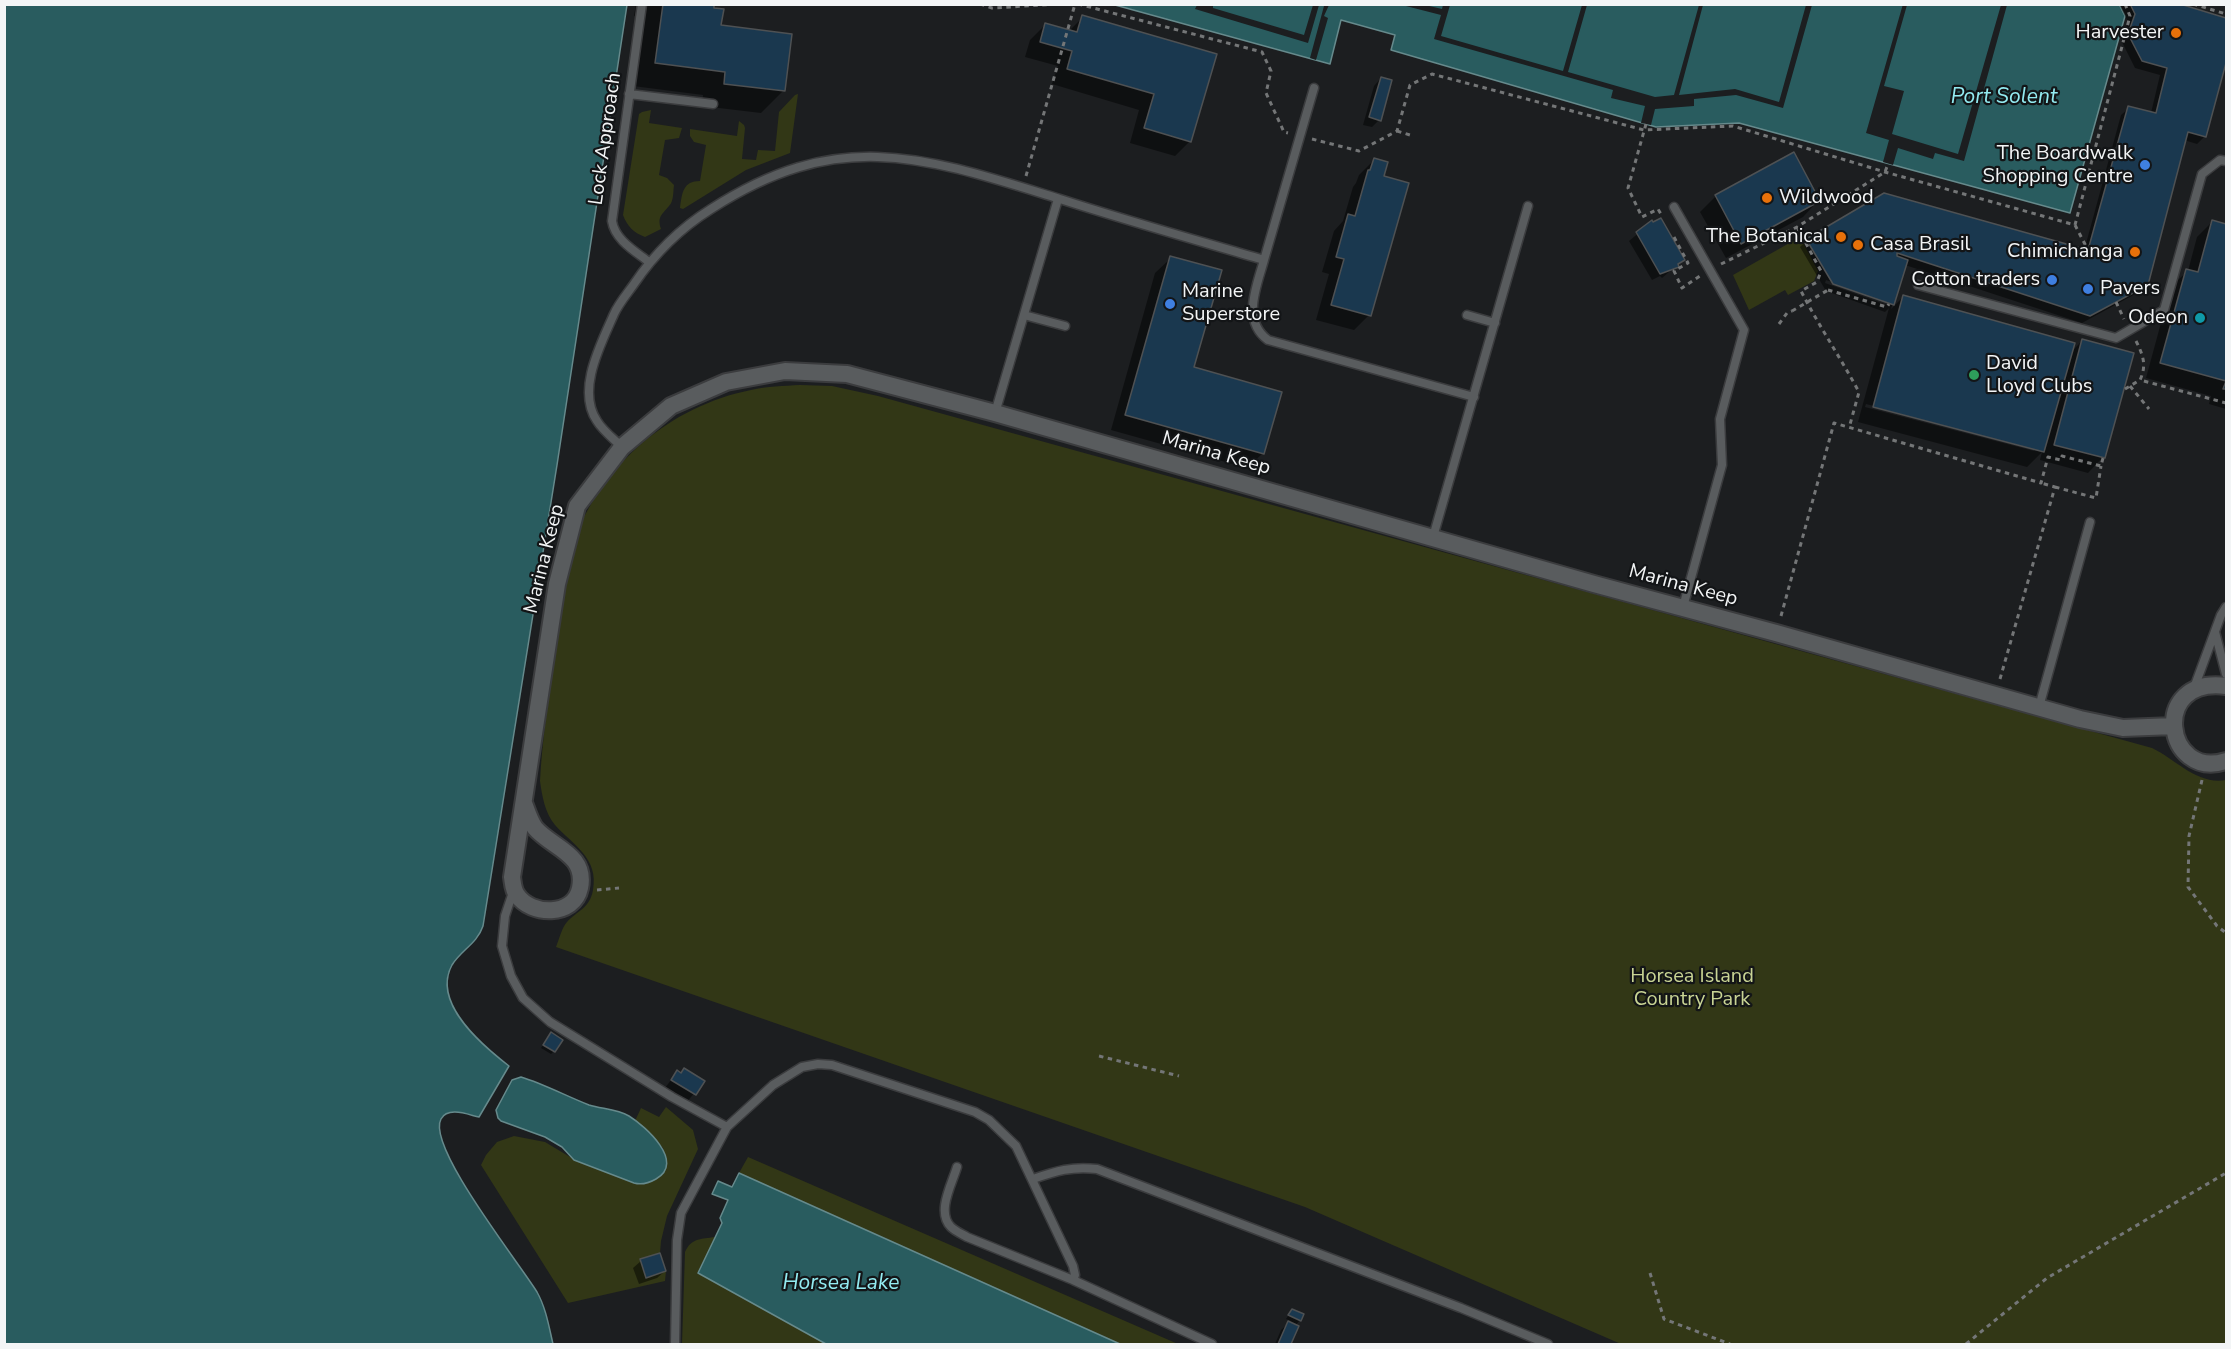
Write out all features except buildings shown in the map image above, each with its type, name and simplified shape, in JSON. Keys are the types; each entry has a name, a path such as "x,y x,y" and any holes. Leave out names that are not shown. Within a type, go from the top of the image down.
{"street":[{"name":"Marina Keep","path":"514,888 512,877 557,584 577,506 622,447 671,406 726,382 785,371 847,374 995,413 2039,707 2123,728 2174,726"},
{"path":"2219,764 2192,759 2184,752 2175,737 2174,726 2179,702 2194,688 2210,684 2226,686"},
{"path":"514,888 517,896 531,907 542,910 561,909 574,902 580,887 578,867 574,860 534,826 524,803"}],"lane":[{"name":"Lock Approach","path":"642,4 612,221 619,237 649,261"},
{"path":"1314,88 1252,307 1255,324 1268,340 1474,398"},
{"path":"629,94 713,104"},
{"path":"622,447 597,422 588,402 594,362 617,309 649,261 678,232 726,199 783,171 831,159 867,155 900,157 944,165 1023,186 1058,199 1264,260"},
{"path":"1918,285 2115,338 2164,310 2202,174 2220,160 2226,161"},
{"path":"995,413 1058,199"},
{"path":"1433,537 1528,206"},
{"path":"1674,207 1744,330 1720,419 1722,465 1683,607"},
{"path":"1024,315 1065,326"},
{"path":"1467,315 1495,323"},
{"path":"2039,707 2090,522"},
{"path":"2194,688 2221,615 2226,608"},
{"path":"2215,632 2226,675"},
{"path":"514,888 505,916 502,946 511,976 523,998 550,1022 672,1097 727,1127"},
{"path":"675,1344 677,1240 681,1213 727,1127 773,1085 802,1067 818,1064 832,1065 975,1112 989,1120 1016,1146 1073,1266 1075,1275 1073,1280"},
{"path":"957,1167 944,1210 946,1220 952,1227 968,1237 1073,1280 1212,1344"},
{"path":"1033,1179 1055,1171 1077,1167 1097,1169 1461,1308 1548,1344"}],"path":[{"path":"980,4 992,8 1060,4"},
{"path":"1023,186 1076,4 1262,52 1271,72 1266,93 1284,132 1359,151 1398,131 1413,136"},
{"path":"2088,250 2075,225 2130,16 2125,4"},
{"path":"2193,4 2226,14"},
{"path":"1398,131 1410,85 1432,74 1644,130 1733,126 2075,225"},
{"path":"1646,124 1628,188 1642,217 1658,209 1663,218"},
{"path":"1673,236 1688,263 1674,271 1682,288 1709,270 1797,227 1886,172 1888,164"},
{"path":"1797,227 1821,271 1817,282 1801,291 1826,337 1836,348 1859,392 1849,428"},
{"path":"1779,324 1792,310 1828,290 1887,307 1889,304"},
{"path":"2125,389 2140,380 2144,371 2143,355 2137,343"},
{"path":"2140,380 2226,403"},
{"path":"2130,386 2149,409"},
{"path":"1776,633 1834,423 2096,498 2103,458"},
{"path":"2041,483 2048,457 2061,460 2062,456 2101,466"},
{"path":"1995,695 2055,487"},
{"path":"2219,764 2189,836 2188,886 2217,926 2226,933"},
{"path":"580,887 593,891 619,888"},
{"path":"1099,1056 1179,1076"},
{"path":"1966,1344 2047,1278 2226,1173"},
{"path":"1650,1273 1664,1319 1730,1344"}],"green space":[{"path":"798,94 790,153 746,170 683,209 680,208 684,189 690,183 700,181 706,145 694,142 690,136 690,129 737,136 739,121 745,128 742,159 756,160 758,150 775,151 779,112"},
{"path":"651,110 649,123 682,128 679,138 665,140 659,175 667,178 674,185 671,204 660,218 661,229 645,237 631,229 623,215 639,114"},
{"path":"1800,237 1818,271 1814,281 1788,295 1785,290 1749,310 1733,275"},
{"name":"Horsea Island Country Park","path":"800,385 832,386 878,396 2152,748 2196,775 2216,781 2226,780 2226,1344 1621,1344 1305,1207 556,947 565,924 589,901 594,879 592,869 583,853 555,825 546,810 540,781 565,572 573,543 585,515 601,488 620,465 642,443 666,425 721,398 757,389"},
{"path":"666,1107 693,1130 698,1149 667,1216 660,1253 666,1271 665,1281 568,1303 481,1165 486,1155 497,1142 514,1136 545,1142 575,1160 634,1183 661,1175 666,1166 663,1148 635,1121 641,1108 659,1117"},
{"path":"748,1157 1178,1344 1120,1344 739,1173"},
{"path":"715,1237 699,1273 826,1344 682,1344 685,1252 693,1242"}],"water":[{"path":"5,4 627,5 557,465 483,926 477,938 452,965 447,979 448,994 463,1022 486,1047 509,1066 479,1117 459,1112 448,1113 441,1119 440,1133 460,1178 537,1292 545,1311 553,1344 5,1344"},
{"name":"Port Solent","path":"2119,4 2125,16 2070,213 1739,123 1656,127 1391,50 1395,35 1341,20 1330,64 1115,5"},
{"path":"521,1077 589,1105 614,1110 629,1116 660,1145 667,1163 664,1172 651,1182 634,1183 574,1160 562,1147 545,1137 501,1121 496,1110 512,1080"},
{"name":"Horsea Lake","path":"739,1173 1120,1344 826,1344 698,1273 722,1223 720,1218 728,1200 712,1194 718,1181 732,1187"}],"pier":[{"path":"1903,4 1907,5 1884,86 1904,91 1892,134 1958,154 2001,5 2007,5 1964,161 1935,153 1933,159 1898,148 1893,165 1883,162 1889,140 1866,133"},
{"path":"1197,5 1213,5 1213,8 1304,35 1313,5 1319,5 1308,43 1195,9"},
{"path":"1319,5 1329,5 1324,16 1328,18 1316,60 1310,58 1324,6"},
{"path":"1402,5 1425,5 1442,9 1443,5 1450,5 1441,36 1563,71 1582,5 1587,5 1568,72 1655,97 1674,95 1699,5 1703,5 1679,95 1735,89 1779,102 1806,5 1812,5 1783,108 1736,95 1694,99 1694,106 1655,109 1651,125 1641,123 1645,106 1611,98 1613,90 1434,39 1441,15"}],"place":[{"name":"Harvester","path":"2176,33"},
{"name":"The Boardwalk Shopping Centre","path":"2145,165"},
{"name":"Wildwood","path":"1767,198"},
{"name":"The Botanical","path":"1841,237"},
{"name":"Casa Brasil","path":"1858,245"},
{"name":"Chimichanga","path":"2135,252"},
{"name":"Cotton traders","path":"2052,280"},
{"name":"Pavers","path":"2088,289"},
{"name":"Marine Superstore","path":"1170,304"},
{"name":"Odeon","path":"2200,318"},
{"name":"David Lloyd Clubs","path":"1974,375"}]}
